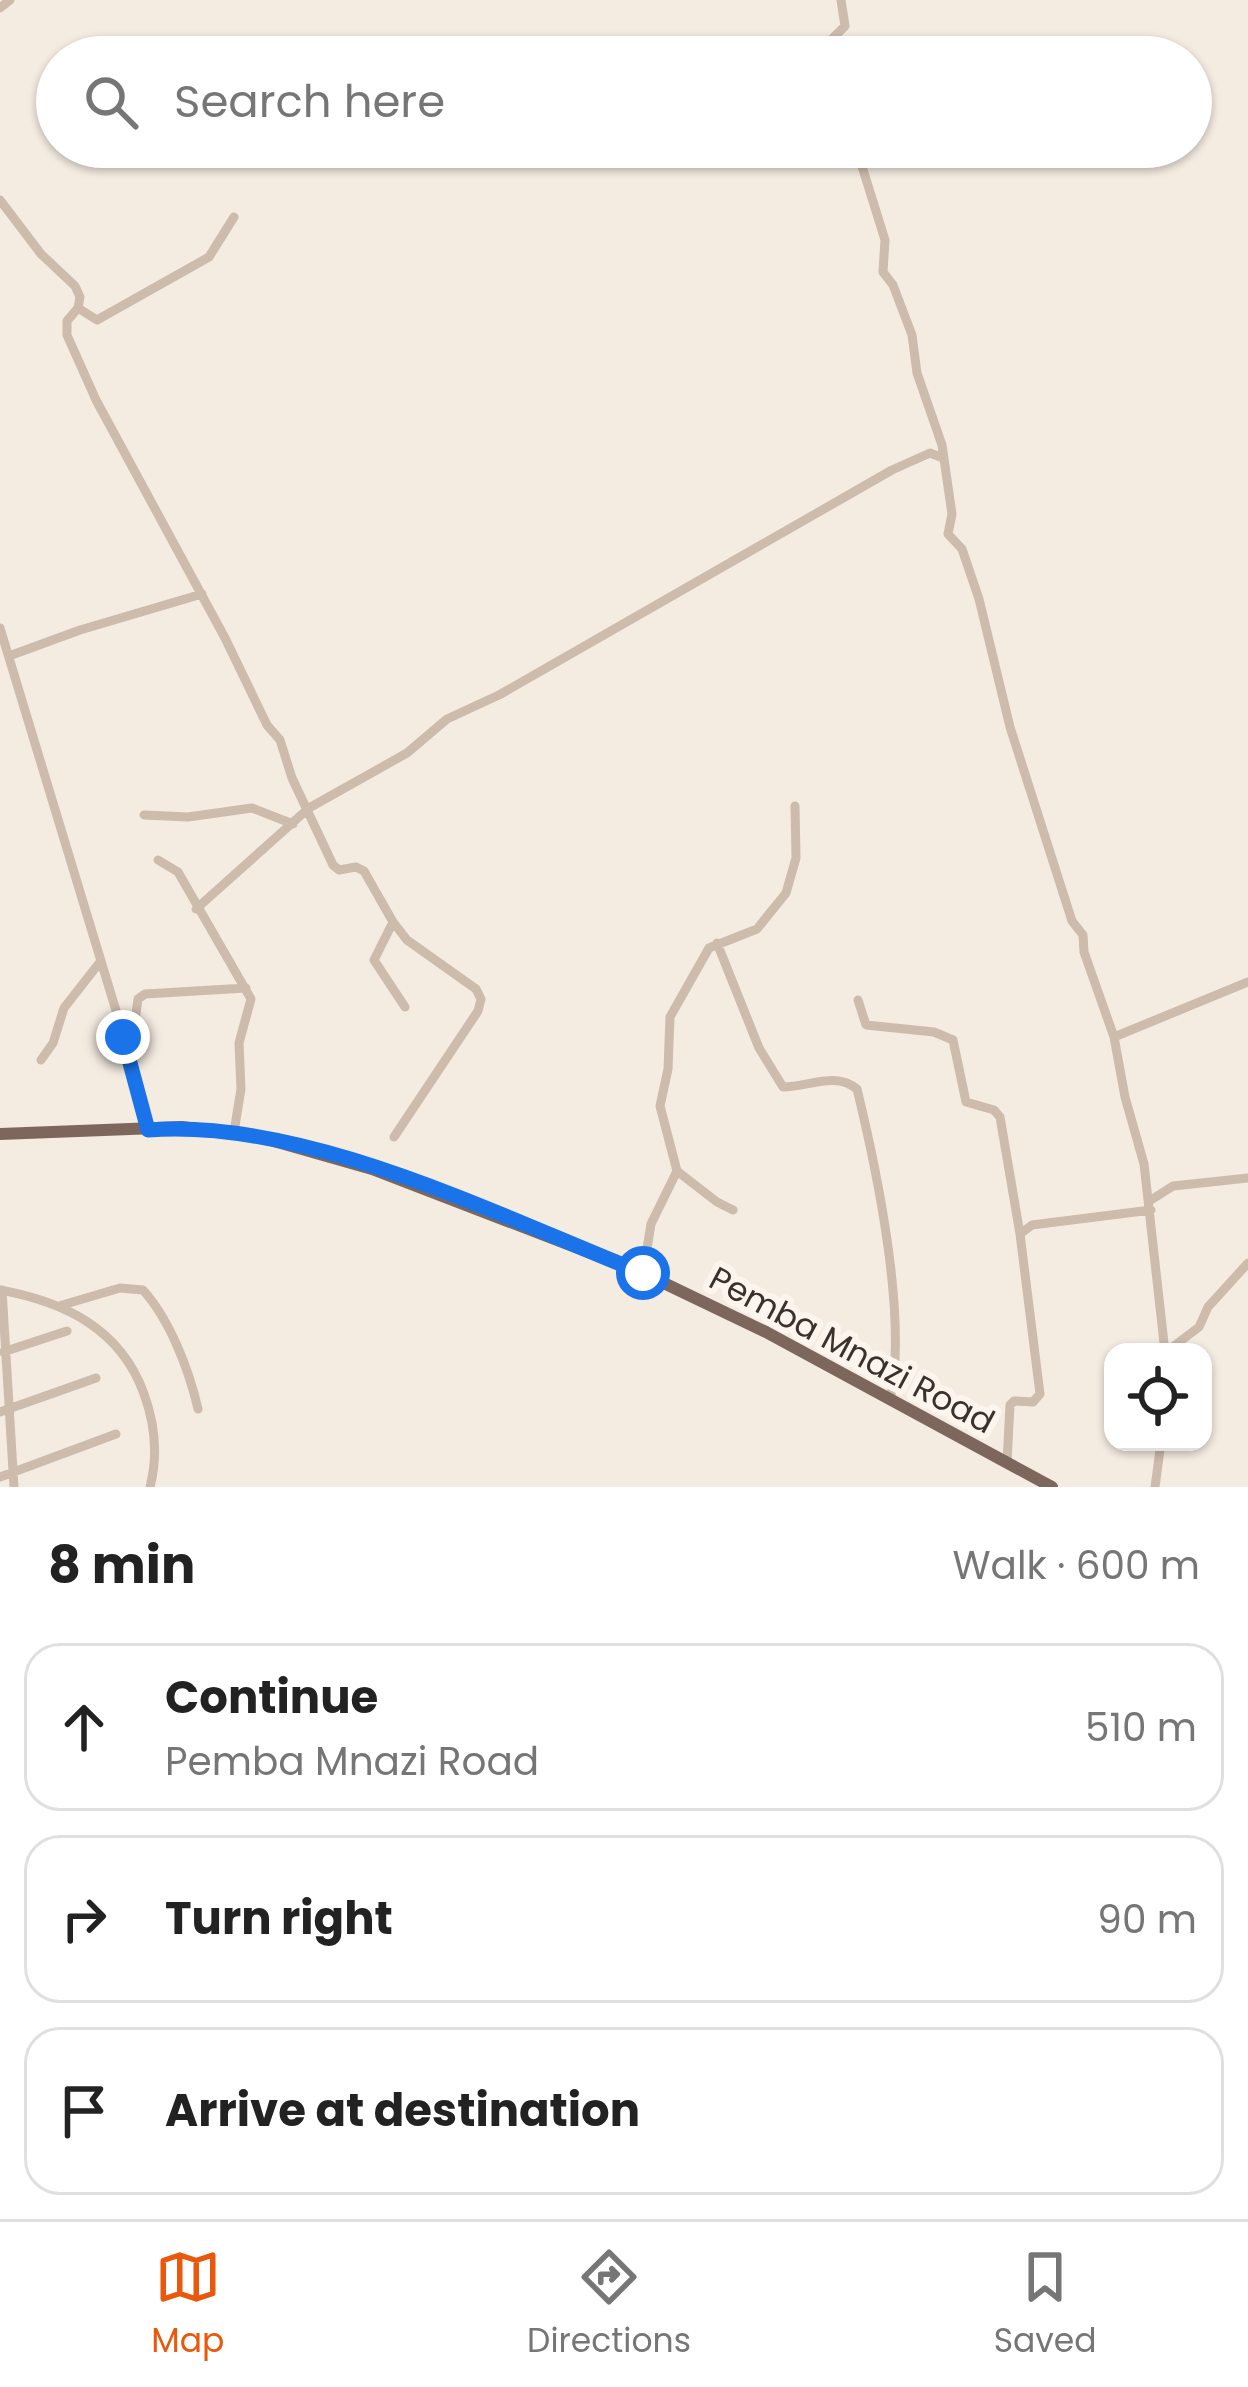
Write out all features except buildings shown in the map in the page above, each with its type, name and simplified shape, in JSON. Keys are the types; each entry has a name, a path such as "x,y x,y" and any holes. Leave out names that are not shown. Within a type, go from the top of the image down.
{"main road":[{"name":"Pemba Mnazi Road","path":"0,1135 182,1127 234,1132 372,1168 643,1273 766,1332 1042,1485"}],"street":[{"path":"0,8 10,0"},
{"path":"835,36 845,26 841,0"},
{"path":"863,168 885,240 884,272 912,335 917,374 944,458 952,514 948,534 962,548 973,578 1015,745 1114,1037 1151,1205 1164,1343"},
{"path":"0,200 41,254 75,286 80,297 67,321 67,334 96,400 267,725 280,740 292,778 333,865 339,870 356,866 364,871 404,937 476,989 481,999 478,1011 394,1137"},
{"path":"78,308 98,320 106,318 209,257 235,218"},
{"path":"196,908 309,808 407,753 447,719 499,695 865,484 924,454 944,458"},
{"path":"9,656 202,594"},
{"path":"0,628 148,1130"},
{"path":"733,1210 677,1171 660,1106 668,1069 670,1017 704,954 717,943 757,929 785,892 796,858 796,806"},
{"path":"144,815 188,817 252,808 293,824"},
{"path":"158,860 178,872 251,1005 239,1042 241,1089 234,1132"},
{"path":"393,922 374,960 405,1007"},
{"path":"717,943 759,1048 783,1088 833,1079 857,1089 872,1150 888,1264 895,1354 890,1400"},
{"path":"41,1060 53,1043 64,1008 100,962"},
{"path":"1114,1037 1248,982"},
{"path":"123,1037 135,1021 138,999 145,994 245,988"},
{"path":"858,1000 866,1025 934,1032 953,1040 966,1102 994,1110 1000,1117 1040,1394 1036,1401 1010,1405 1007,1462"},
{"path":"643,1273 651,1223 677,1171"},
{"path":"1020,1234 1032,1225 1151,1205 1173,1186 1248,1178"},
{"path":"1176,1343 1204,1321 1208,1307 1248,1263"},
{"path":"58,1306 120,1288 143,1290 158,1308 192,1384 198,1409"},
{"path":"14,1487 5,1412 1,1290 58,1306 113,1340 136,1372 152,1416 150,1487"},
{"path":"3,1352 67,1331"},
{"path":"5,1412 96,1378"},
{"path":"0,1477 116,1434"},
{"path":"1155,1487 1160,1451"}],"route":[{"path":"123,1037 148,1130 182,1127 234,1132 291,1144 424,1187 643,1273"}]}
